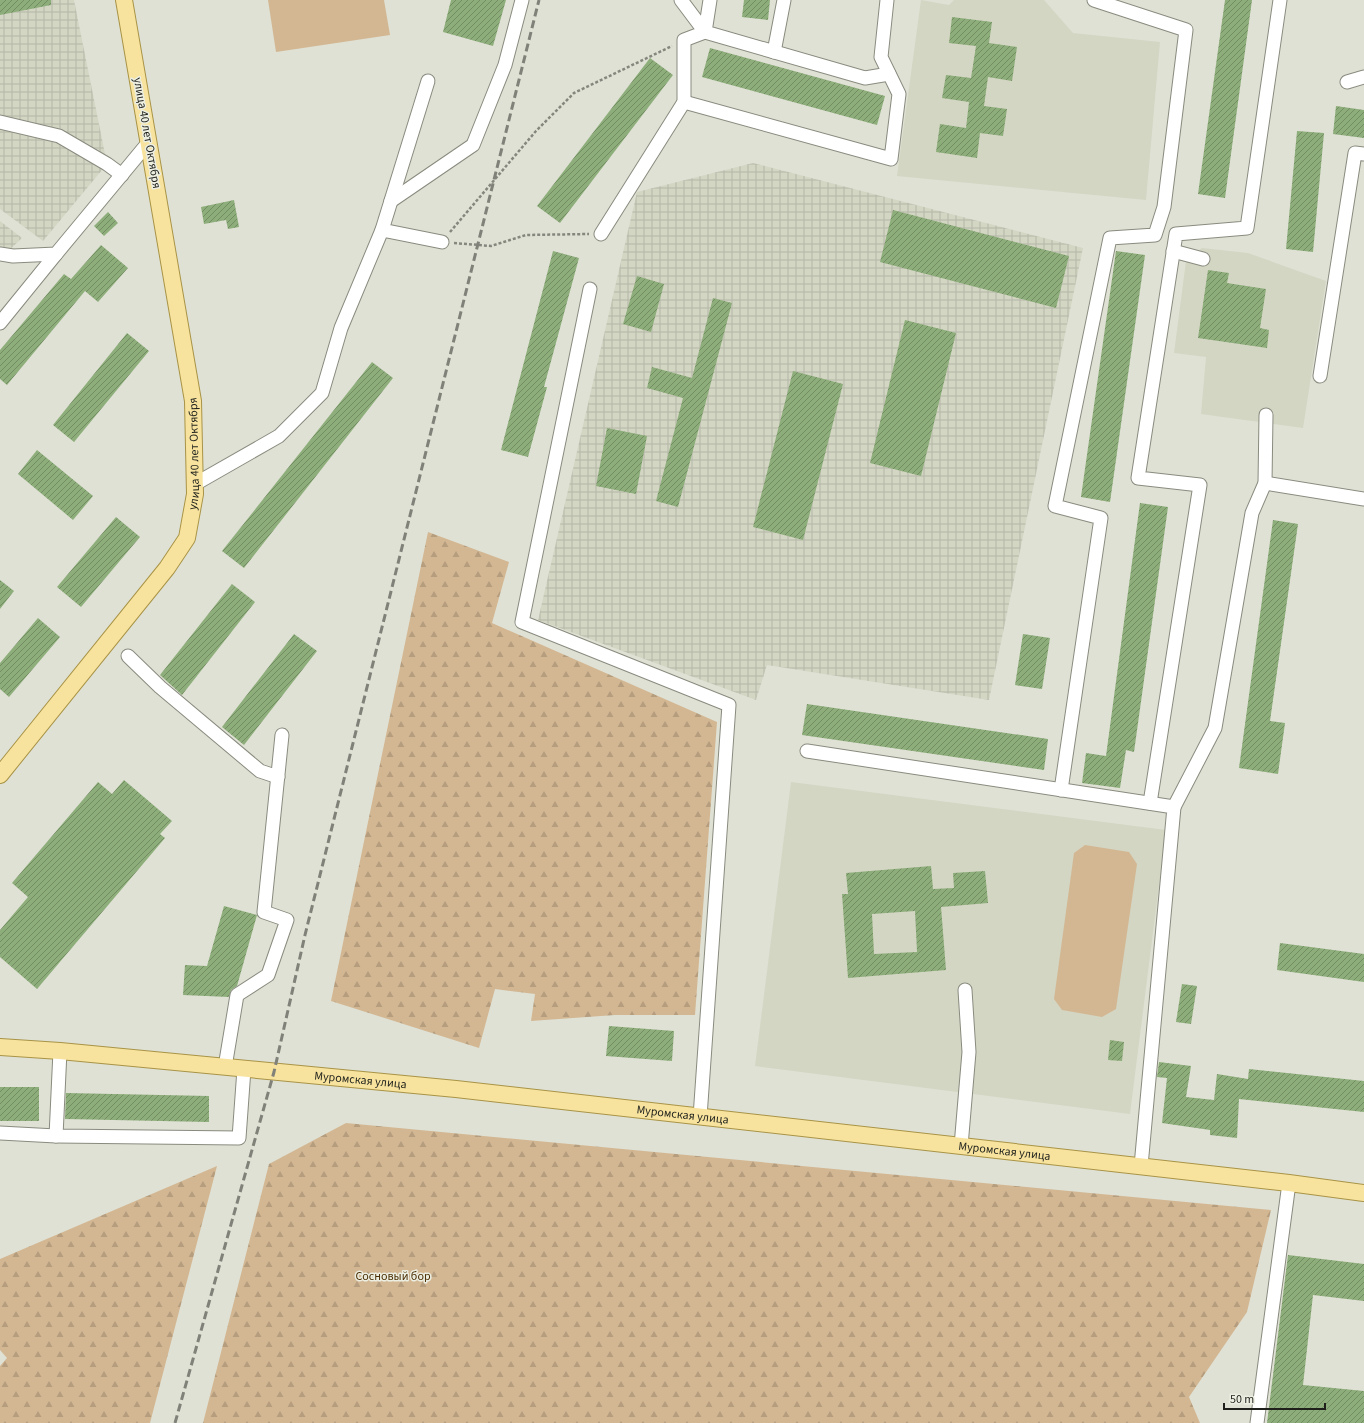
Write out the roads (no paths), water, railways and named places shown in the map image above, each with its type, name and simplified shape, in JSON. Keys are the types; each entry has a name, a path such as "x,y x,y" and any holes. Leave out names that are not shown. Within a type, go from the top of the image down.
{"main road":[{"name":"улица 40 лет Октября","path":"0,775 167,568 187,538 195,494 193,401 124,0"},
{"name":"Муромская улица","path":"0,1047 60,1051 456,1090 1141,1166 1364,1193"}],"street":[{"path":"391,202 473,145 505,65 522,0"},
{"path":"681,0 705,32 865,78 889,74"},
{"path":"705,32 710,0"},
{"path":"774,52 784,0"},
{"path":"684,102 891,159 899,94 881,57 888,0"},
{"path":"1094,0 1109,2 1186,30 1164,207 1155,234"},
{"path":"1061,790 1101,518 1055,506 1110,238 1247,228 1280,0"},
{"path":"601,234 684,102 684,40 705,32"},
{"path":"1347,82 1364,78"},
{"path":"195,484 279,436 322,393 341,328 382,230 428,81"},
{"path":"0,122 59,136 107,164 122,175"},
{"path":"0,323 148,143"},
{"path":"1320,376 1356,153 1364,154"},
{"path":"382,230 442,242"},
{"path":"1150,803 1200,485 1138,478 1176,234"},
{"path":"1173,251 1203,259"},
{"path":"0,254 13,256 56,254"},
{"path":"590,289 522,622 729,705 700,1117"},
{"path":"1141,1166 1174,807 1215,728 1252,513 1265,483 1266,415"},
{"path":"1265,483 1364,499"},
{"path":"128,656 160,687 260,771 278,777"},
{"path":"225,1067 237,995 268,975 287,920 264,912 282,735"},
{"path":"807,751 1174,807"},
{"path":"961,1146 969,1052 964,990"},
{"path":"56,1136 60,1051"},
{"path":"0,1133 56,1136 239,1138 244,1069"},
{"path":"1257,1423 1289,1183"}],"railway":[{"path":"175,1423 274,1072 305,935 539,0"}],"park label":[{"name":"Сосновый бор","path":"393,1276"}]}
